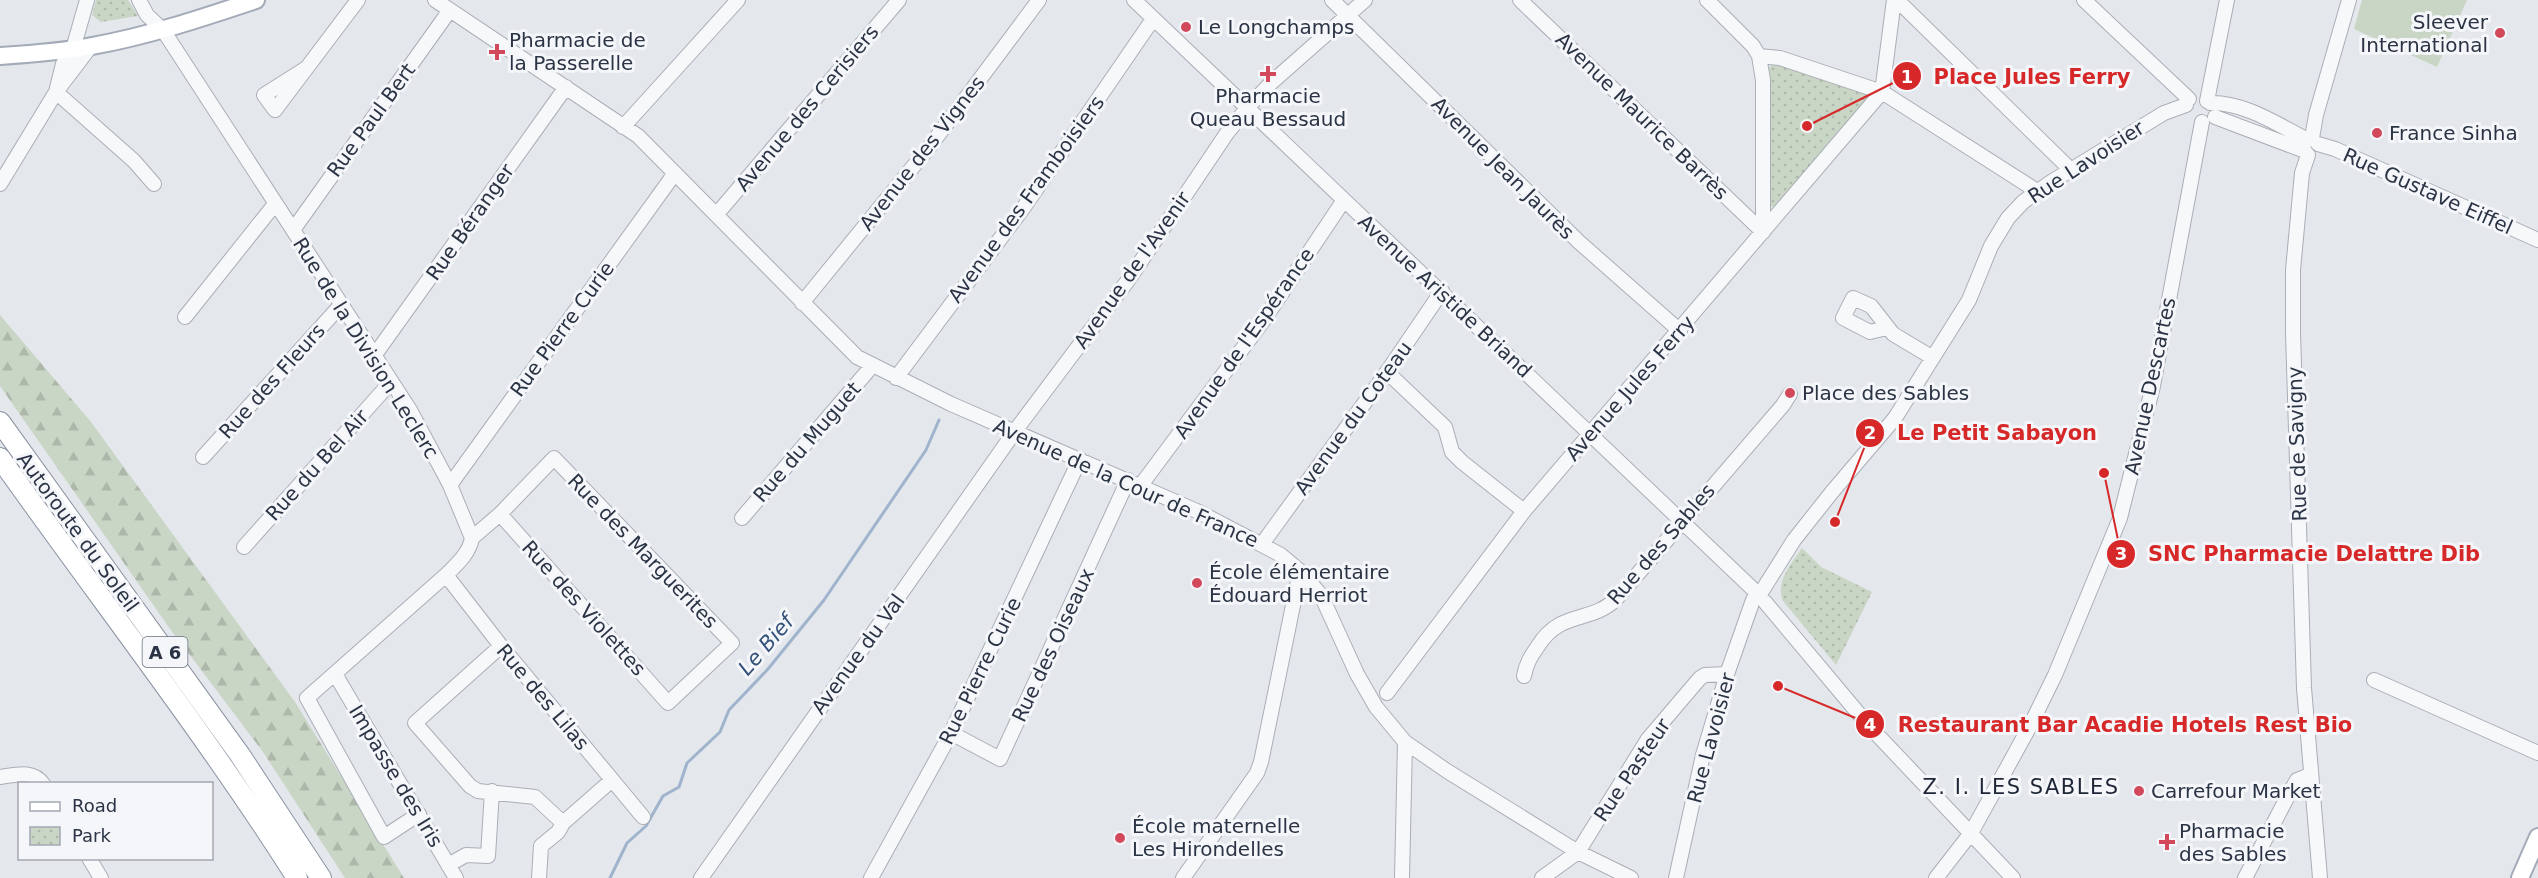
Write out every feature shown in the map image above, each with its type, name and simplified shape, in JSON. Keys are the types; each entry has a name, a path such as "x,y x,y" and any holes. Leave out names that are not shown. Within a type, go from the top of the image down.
{"highway":[{"name":"Autoroute du Soleil","path":"0,422 240,755 321,878"},
{"name":"Autoroute du Soleil","path":"0,458 211,750 297,878"}],"main road":[{"path":"0,56 91,46 163,30 256,0"},
{"path":"2520,878 2538,837"}],"street":[{"path":"56,93 63,64 73,49 87,0"},
{"name":"Rue de la Division Leclerc","path":"139,0 147,15 163,30 390,383 410,410 450,485 472,538"},
{"path":"305,69 358,0"},
{"name":"Avenue de la Cour de France","path":"435,0 638,136 857,357 896,378 1135,483 1262,544 1300,571 1326,603 1357,674 1376,707 1405,742 1447,771 1578,852 1631,878"},
{"path":"623,127 738,0"},
{"name":"Avenue des Cerisiers","path":"716,216 899,0"},
{"name":"Avenue des Vignes","path":"802,303 930,146 1039,0"},
{"name":"Avenue Aristide Briand","path":"1134,0 1442,291 1759,596 1869,726 2013,878"},
{"name":"Avenue Jean Jaurès","path":"1332,0 1579,242 1680,331"},
{"name":"Avenue de l'Avenir","path":"1015,431 1129,279 1227,133 1248,107 1365,0"},
{"name":"Avenue Maurice Barrès","path":"1520,0 1763,232"},
{"path":"1707,0 1747,39 1759,57 1763,80 1763,232"},
{"path":"1882,92 1896,0"},
{"path":"1896,0 2071,170"},
{"path":"2084,0 2187,102 2190,116 2310,145"},
{"path":"2208,120 2208,102 2226,0"},
{"name":"Rue de Savigny","path":"2319,878 2304,688 2293,270 2302,173 2349,0"},
{"name":"Rue Paul Bert","path":"293,230 450,10"},
{"name":"Avenue des Framboisiers","path":"896,378 1024,207 1154,19"},
{"path":"0,184 56,93 91,46"},
{"path":"46,52 63,64"},
{"path":"1759,57 1780,58 1882,92 2037,191"},
{"name":"Rue Béranger","path":"374,356 566,87"},
{"name":"Avenue Jules Ferry","path":"1387,693 1524,512 1882,92"},
{"path":"56,93 134,161 154,184"},
{"path":"2187,102 2197,97 2208,102 2224,103 2284,125 2310,145"},
{"name":"Rue Lavoisier","path":"1677,878 1703,755 1727,674 1759,596 1794,540 1895,418 1969,300 1999,230 2023,202 2037,191 2164,113 2187,102"},
{"name":"Avenue Descartes","path":"1936,878 1971,833 2030,726 2055,675 2120,518 2153,386 2208,120"},
{"name":"Rue Gustave Eiffel","path":"2310,145 2335,149 2538,240"},
{"name":"Rue Pierre Curie","path":"450,485 675,173"},
{"name":"Avenue de l'Espérance","path":"1135,483 1263,321 1344,200"},
{"path":"185,316 275,204"},
{"name":"Avenue du Coteau","path":"1262,544 1387,372 1442,291"},
{"name":"Rue des Fleurs","path":"203,457 341,305"},
{"path":"1887,328 1933,358"},
{"name":"Rue du Muguet","path":"742,518 872,366"},
{"path":"1387,372 1445,427 1452,452 1524,512"},
{"name":"Rue du Bel Air","path":"244,547 390,383"},
{"name":"Rue des Sables","path":"1524,676 1526,665 1549,631 1565,620 1610,606 1790,394"},
{"name":"Avenue du Val","path":"701,878 1015,431"},
{"name":"Rue des Marguerites","path":"500,514 554,458 732,644 669,703"},
{"name":"Rue Pierre Curie","path":"871,878 951,733 1080,459"},
{"name":"Rue des Oiseaux","path":"951,733 1000,759 1135,483"},
{"path":"419,814 384,837 307,698 446,575 462,559 472,538 500,514"},
{"name":"Rue des Violettes","path":"500,514 669,703"},
{"path":"1183,878 1257,773 1262,762 1300,571"},
{"name":"Rue des Lilas","path":"446,575 501,646 643,817"},
{"path":"501,646 415,723 470,786 478,791 535,797 563,823"},
{"name":"Impasse des Iris","path":"335,674 456,878"},
{"name":"Rue Pasteur","path":"1542,878 1578,852 1648,739 1700,678 1705,675 1727,674"},
{"path":"2374,680 2538,753"},
{"path":"1401,878 1405,742"},
{"path":"0,777 33,775 42,782"},
{"path":"2245,878 2297,780 2310,775"},
{"path":"539,878 541,846 558,832 563,823 612,780"},
{"path":"448,865 466,855 488,856 492,791"},
{"path":"90,860 101,878"}],"green space":[{"path":"96,0 128,0 138,16 101,22 92,15"},
{"path":"2362,0 2467,0 2437,67 2354,29"},
{"path":"1773,64 1867,93 1869,98 1776,207 1770,206 1769,68"},
{"path":"0,315 91,422 295,702 404,878 345,878 263,752 168,626 0,386"},
{"path":"1802,548 1821,567 1872,592 1836,665 1783,601 1781,586 1783,579"}],"waterway":[{"name":"Le Bief","path":"610,878 627,843 646,826 663,796 679,787 687,763 720,732 729,710 768,669 824,600 926,450 939,420"}],"place":[{"name":"Le Longchamps","path":"1186,27"},
{"name":"Sleever International","path":"2500,33"},
{"name":"Pharmacie de la Passerelle","path":"497,52"},
{"name":"Pharmacie Queau Bessaud","path":"1268,74"},
{"name":"Place Jules Ferry","path":"1807,126"},
{"name":"France Sinha","path":"2377,133"},
{"name":"Place des Sables","path":"1790,393"},
{"name":"SNC Pharmacie Delattre Dib","path":"2104,473"},
{"name":"Le Petit Sabayon","path":"1835,522"},
{"name":"École élémentaire Édouard Herriot","path":"1197,583"},
{"name":"Restaurant Bar Acadie Hotels Rest Bio","path":"1778,686"},
{"name":"Carrefour Market","path":"2139,791"},
{"name":"École maternelle Les Hirondelles","path":"1120,838"},
{"name":"Pharmacie des Sables","path":"2167,842"}],"district":[{"name":"Z. I. LES SABLES","path":"2021,787"}]}
